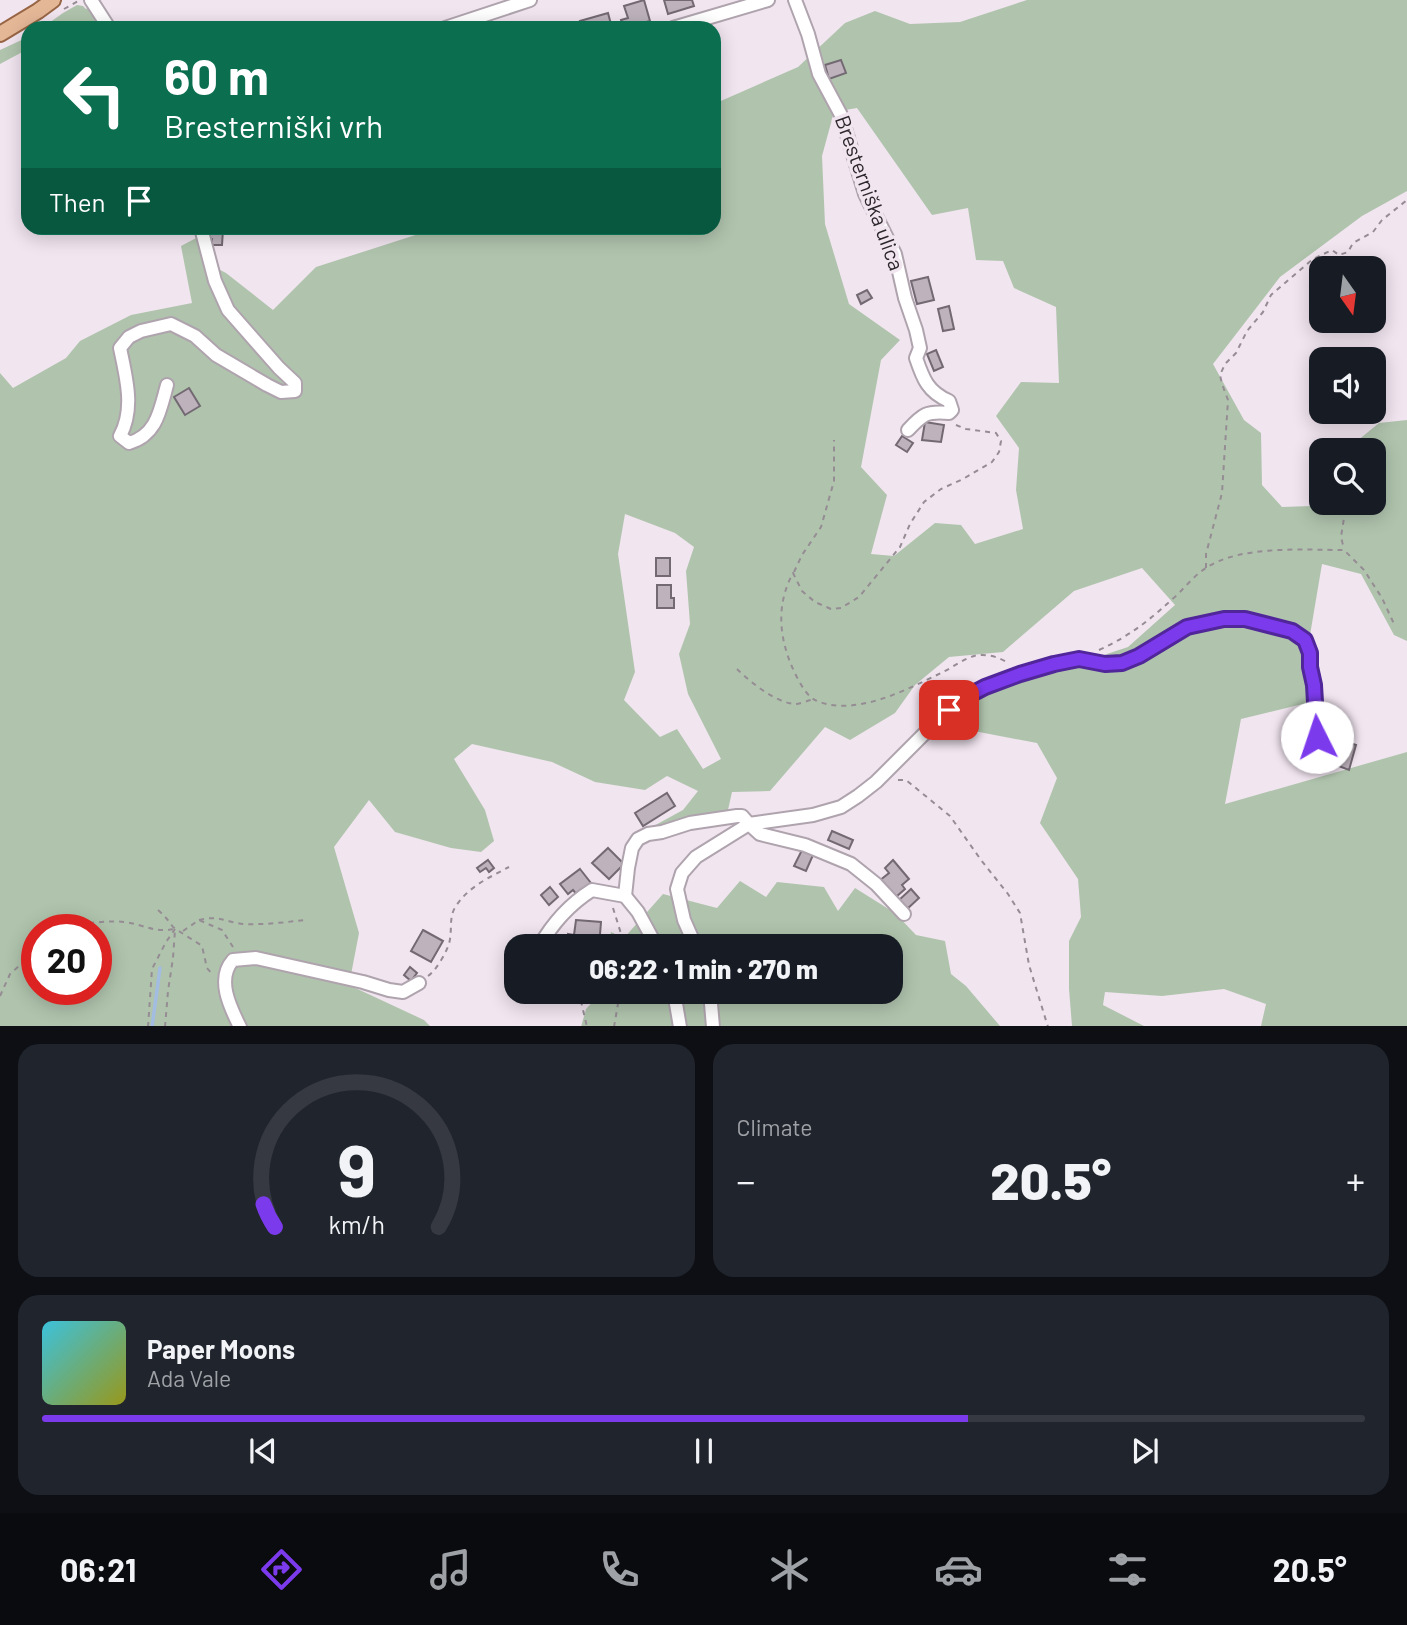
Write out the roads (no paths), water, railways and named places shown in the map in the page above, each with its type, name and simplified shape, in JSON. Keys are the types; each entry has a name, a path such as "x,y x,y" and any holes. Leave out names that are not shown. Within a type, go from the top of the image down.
{"main road":[{"path":"21,21 53,0"},
{"path":"0,34 21,21"}],"street":[{"path":"91,0 104,21"},
{"path":"483,21 530,0"},
{"path":"697,21 768,0"},
{"name":"Bresterniška ulica","path":"795,0 820,74 841,115 865,194 895,254 920,348 916,358 922,377 937,396 949,401 952,410 949,413 936,412 922,416 908,430"},
{"path":"167,385 153,427 139,440 128,443 120,436 125,425 128,404 120,348 129,337 141,331 171,324 195,336 216,355 281,393 295,391 295,383 228,310 215,281 203,235"},
{"path":"690,934 677,889 682,873 695,856 749,824 813,815 841,807 876,782 960,700 1020,674 1079,659 1105,664 1122,663 1139,656 1187,627 1224,619 1245,619 1292,631 1305,640 1310,653 1314,685 1317,737"},
{"path":"650,934 625,896 632,848 638,839 690,823 737,816 743,816 760,834 804,845 851,864 876,884 904,914"},
{"path":"548,934 563,913 592,890 625,896"},
{"path":"240,1026 225,993 228,966 233,960 256,958 403,992 419,983"},
{"path":"676,1004 680,1026"},
{"path":"711,1004 713,1026"}],"waterway":[{"path":"152,1026 160,968"}]}
